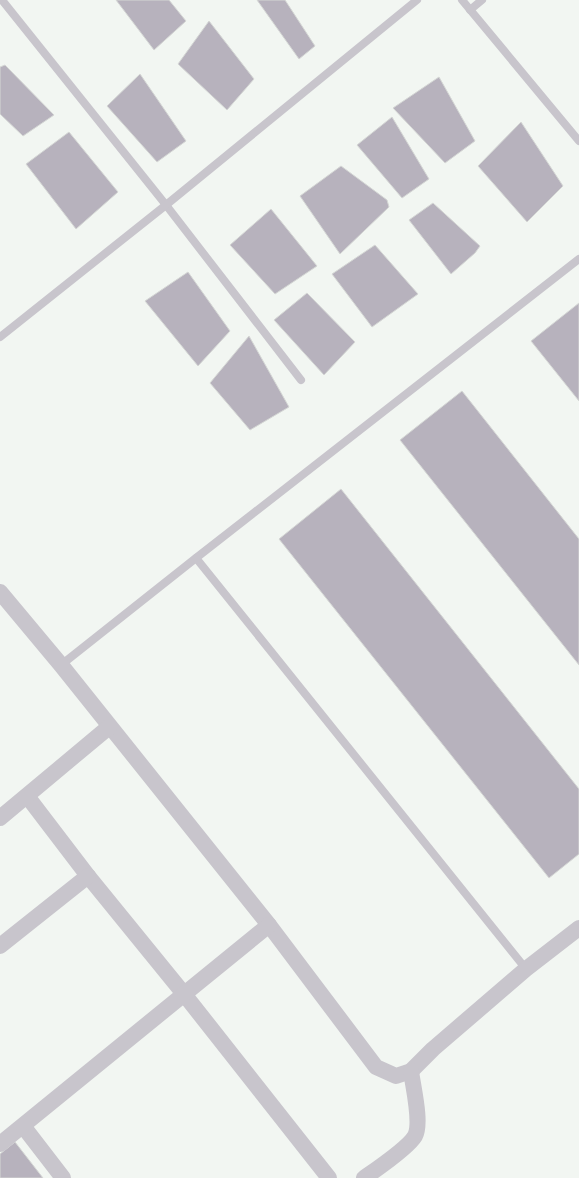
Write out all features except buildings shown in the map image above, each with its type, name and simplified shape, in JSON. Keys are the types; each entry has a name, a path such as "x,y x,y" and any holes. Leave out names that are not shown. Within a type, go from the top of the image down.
{"street":[{"path":"0,592 61,665 109,727 269,925 376,1067 396,1076 411,1071 433,1049 526,969 579,928"},
{"path":"0,818 109,727"},
{"path":"27,796 88,876 184,994 329,1178"},
{"path":"0,946 88,876"},
{"path":"0,1144 269,925"},
{"path":"364,1178 403,1148 415,1136 418,1120 411,1071"},
{"path":"23,1126 63,1178"}],"lane":[{"path":"2,0 166,205 301,380"},
{"path":"0,337 166,205 417,0"},
{"path":"462,0 579,141"},
{"path":"470,10 482,0"},
{"path":"61,665 579,259"},
{"path":"196,558 526,969"}]}
